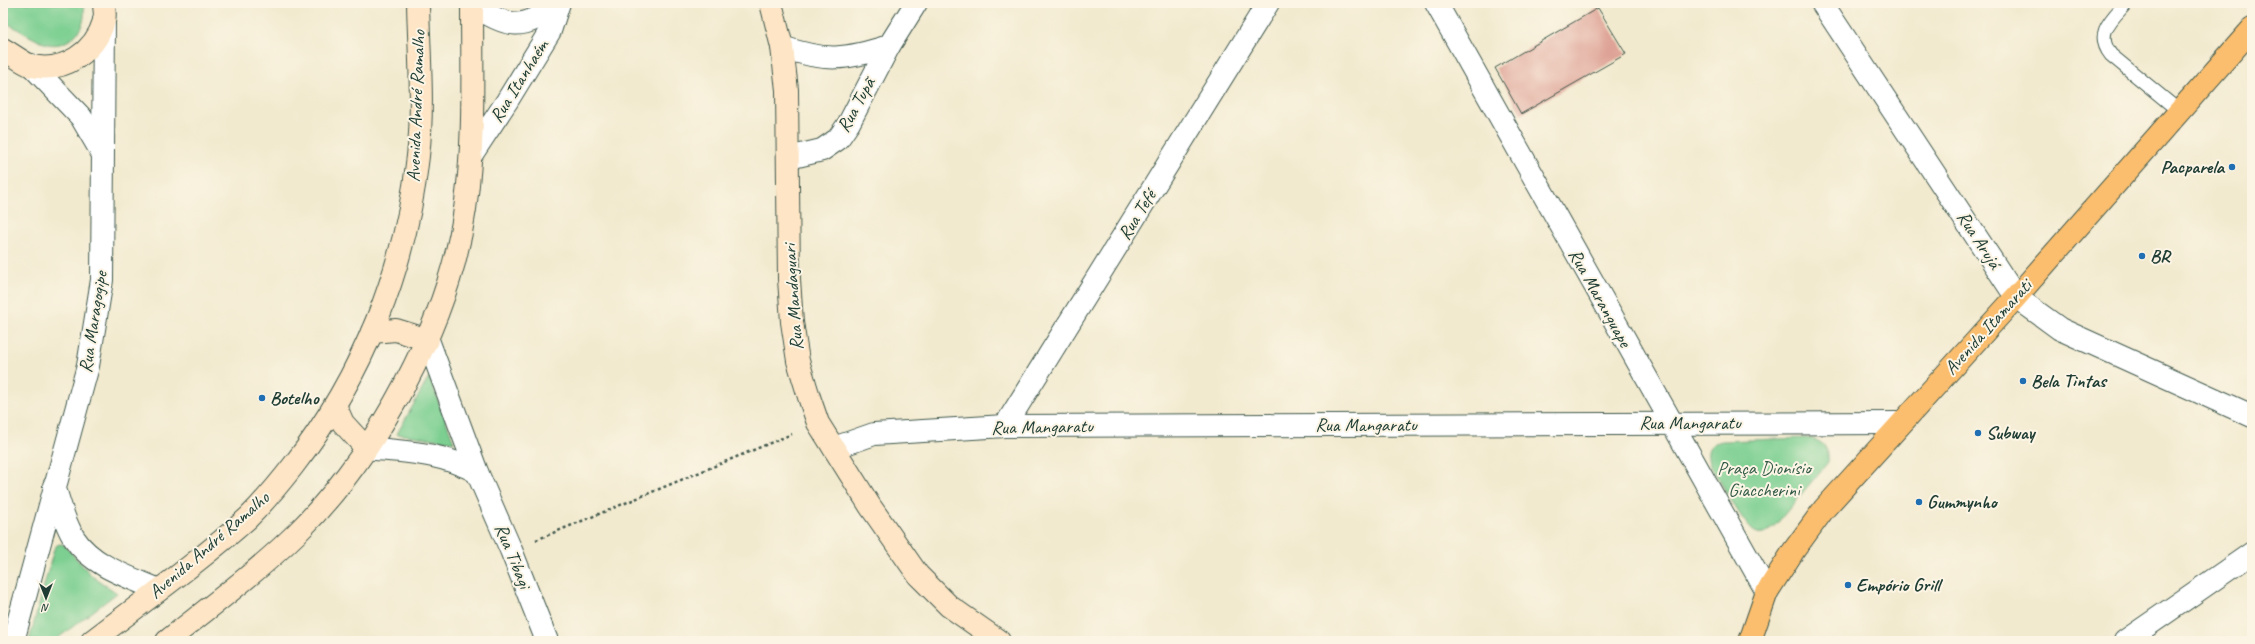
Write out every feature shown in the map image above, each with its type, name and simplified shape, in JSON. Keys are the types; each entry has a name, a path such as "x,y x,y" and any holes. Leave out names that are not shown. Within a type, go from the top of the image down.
{"main road":[{"name":"Avenida André Ramalho","path":"92,641 159,590 248,517 276,488 308,447 335,405 372,332 389,289 403,245 413,199 418,153 418,3"},
{"name":"Rua Mandaguari","path":"771,3 782,47 787,90 789,158 789,279 792,322 798,361 818,423 870,506 918,575 949,606 999,641"},
{"path":"167,641 270,558 322,507 366,448 398,396 428,340 454,263 465,211 472,154 472,4"},
{"path":"3,49 31,65 46,68 72,61 85,52 97,38 104,12"},
{"name":"Avenida Itamarati","path":"1750,641 1767,592 1794,550 1824,509 2016,296 2252,29"},
{"path":"372,332 396,330 428,340"},
{"path":"335,405 343,423 366,448"}],"street":[{"name":"Rua Itanhaém","path":"472,4 500,21 510,24 522,24 535,19 558,3"},
{"name":"Rua Itanhaém","path":"472,154 550,31 558,3"},
{"name":"Rua Tupã","path":"789,158 822,150 838,138 849,123 889,46 916,3"},
{"name":"Rua Tefé","path":"1005,426 1268,3"},
{"name":"Rua Maranguape","path":"1436,3 1767,592"},
{"name":"Rua Arujá","path":"1822,3 2016,296 2060,329 2252,416"},
{"name":"Rua Maragogipe","path":"13,641 54,486 88,366 96,323 102,280 104,12"},
{"name":"Rua Tupã","path":"782,47 810,57 834,58 865,54 889,46"},
{"path":"31,65 80,117 102,153"},
{"name":"Rua Tibagi","path":"428,340 477,472 511,550 547,641"},
{"name":"Rua Mangaratu","path":"834,448 874,434 1005,426 1900,423"},
{"path":"366,448 436,456 458,462 477,472"},
{"path":"54,486 74,538 80,544 100,563 159,590"},
{"path":"2124,641 2252,553"}],"lane":[{"path":"2126,3 2110,20 2103,40 2106,48 2111,55 2179,111"}],"path":[{"path":"511,550 818,423"}],"green space":[{"path":"3,3 84,3 84,20 81,28 68,41 57,44 44,43 34,39 5,22 3,18"},
{"path":"429,377 454,442 397,434"},
{"name":"Praça Dionísio Giaccherini","path":"1805,438 1815,440 1823,444 1826,448 1828,462 1774,527 1763,533 1755,532 1744,520 1710,465 1708,456 1709,448 1718,442 1723,441"},
{"path":"57,545 64,545 92,576 117,593 54,641 29,641 54,549"}],"building":[{"path":"1598,8 1626,54 1521,114 1495,68"}],"place":[{"name":"Pacparela","path":"2232,167"},
{"name":"BR","path":"2142,256"},
{"name":"Bela Tintas","path":"2023,381"},
{"name":"Botelho","path":"262,398"},
{"name":"Subway","path":"1978,433"},
{"name":"Gummynho","path":"1919,502"},
{"name":"Empório Grill","path":"1848,585"}]}
